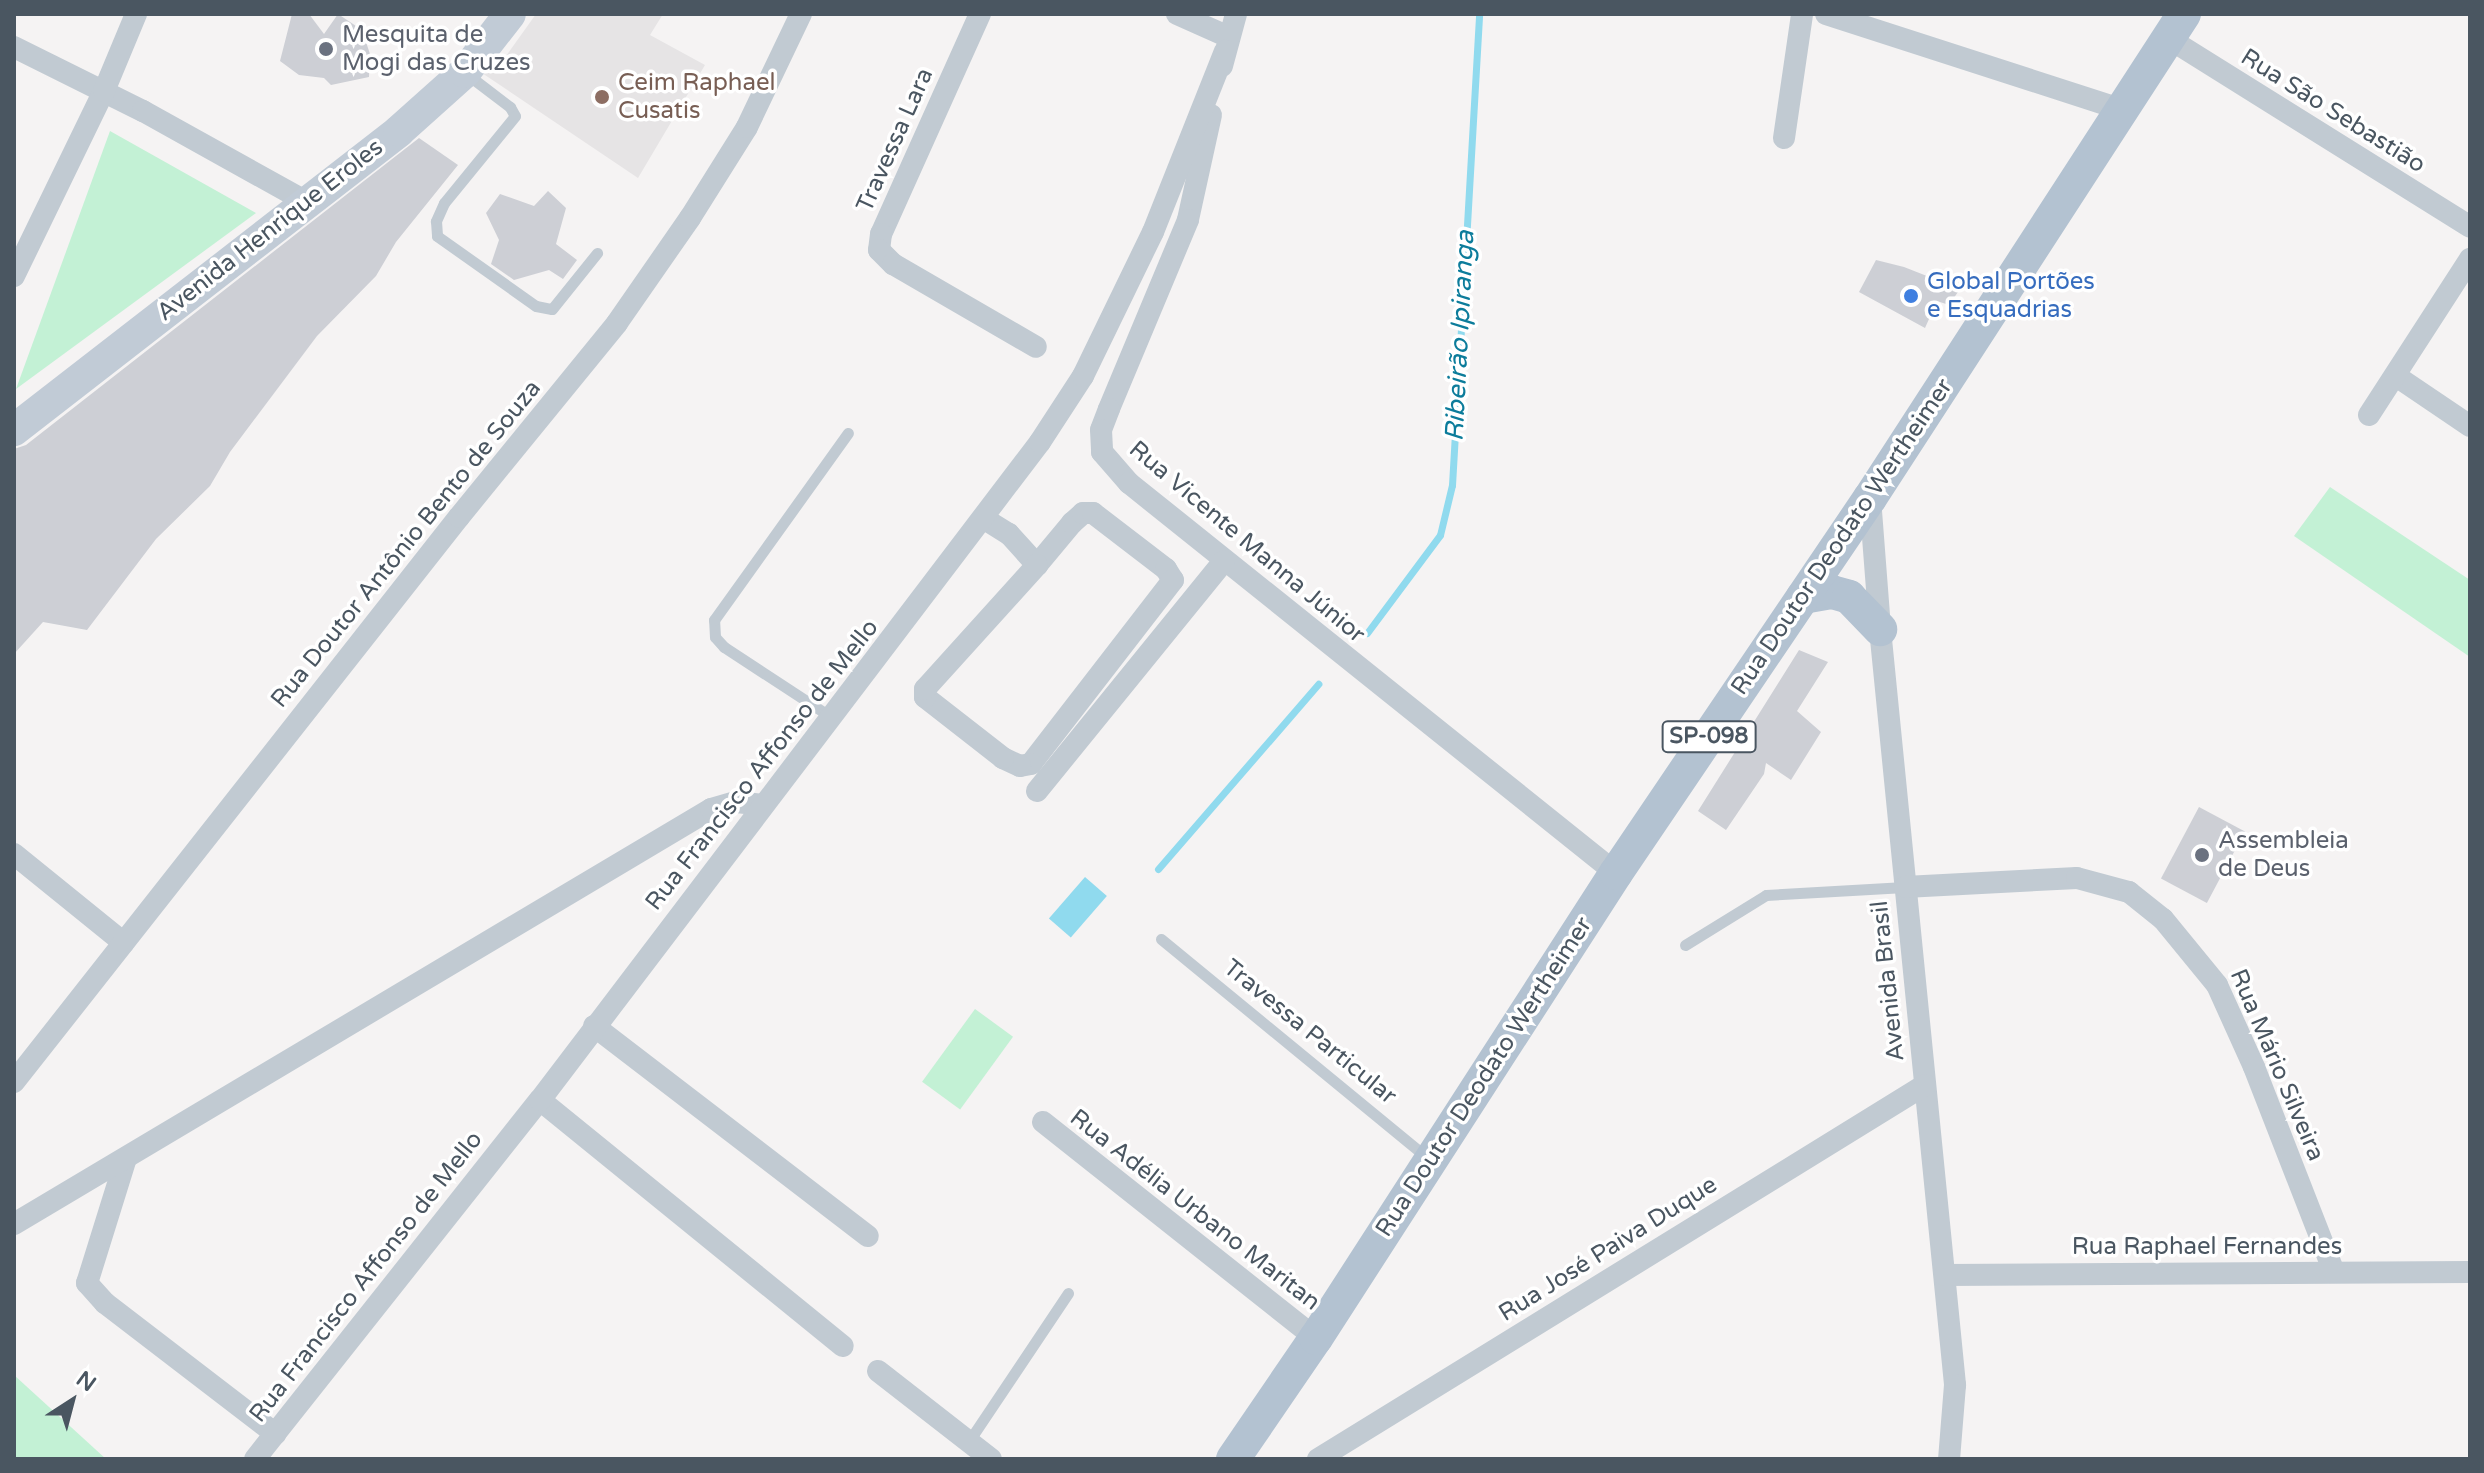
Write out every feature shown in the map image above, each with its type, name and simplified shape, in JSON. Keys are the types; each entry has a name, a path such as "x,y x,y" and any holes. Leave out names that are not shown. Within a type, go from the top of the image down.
{"main road":[{"name":"Avenida Henrique Eroles","path":"15,427 399,131 465,72 510,14"},
{"name":"Rua Doutor Deodato Wertheimer","path":"1233,1459 1316,1338 1616,873 1870,498 2176,26"},
{"path":"1803,597 1832,592 1849,597 1880,629"}],"street":[{"path":"14,276 104,91 136,14"},
{"name":"Rua Doutor Antônio Bento de Souza","path":"14,1082 459,517 617,323 690,218 747,127 801,14"},
{"name":"Travessa Lara","path":"980,14 881,234 879,250 893,264 1036,347"},
{"path":"1177,14 1227,44 1236,14"},
{"path":"1784,138 1802,14"},
{"path":"1826,14 2120,109"},
{"name":"Rua São Sebastião","path":"2176,26 2470,227"},
{"name":"Rua Francisco Affonso de Mello","path":"255,1459 540,1100 983,518 1083,376 1153,232 1227,44"},
{"name":"Rua Vicente Manna Júnior","path":"1227,44 1188,220 1101,430 1102,452 1113,470 1224,561 1616,873"},
{"path":"14,47 104,91 305,201"},
{"path":"2369,415 2470,259"},
{"path":"2396,376 2470,426"},
{"name":"Avenida Brasil","path":"1870,498 1880,629 1955,1385 1949,1459"},
{"path":"1083,513 1093,513 1166,569 1173,580 1031,764 1020,766 1003,758 925,697 925,689 1037,565 1083,513"},
{"path":"983,518 1009,534 1037,565"},
{"path":"1037,791 1224,561"},
{"path":"14,1224 711,809 736,802 763,805"},
{"path":"14,854 124,943"},
{"name":"Rua Mário Silveira","path":"1905,887 2077,878 2129,892 2163,919 2217,985 2254,1067 2334,1272"},
{"path":"594,1026 868,1236"},
{"name":"Rua José Paiva Duque","path":"1318,1459 1925,1085"},
{"path":"540,1100 843,1346"},
{"name":"Rua Adélia Urbano Maritan","path":"1043,1122 1316,1338"},
{"path":"126,1158 87,1283 105,1303 276,1434"},
{"name":"Rua Raphael Fernandes","path":"1945,1275 2470,1272"},
{"path":"878,1371 991,1459"}],"lane":[{"path":"465,72 510,107 515,116 444,203 436,221 437,236 536,306 552,309 597,253"},
{"path":"831,717 724,647 715,637 714,620 848,433"},
{"path":"1685,945 1766,895 1905,887"},
{"name":"Travessa Particular","path":"1161,939 1429,1160"},
{"path":"969,1441 1068,1293"}],"shaded area":[{"name":"Ceim Raphael Cusatis","path":"536,14 663,14 650,35 705,65 638,178 482,73 501,63"}],"green space":[{"path":"110,131 256,213 16,389"},
{"path":"2330,487 2470,580 2470,657 2294,536"},
{"path":"975,1009 1013,1037 960,1109 922,1082"},
{"path":"14,1375 106,1459 14,1459"}],"water":[{"path":"1085,877 1107,896 1071,938 1049,919"}],"building":[{"name":"Mesquita de Mogi das Cruzes","path":"292,14 309,14 324,34 338,14 362,30 370,54 369,77 331,85 324,78 299,75 280,61"},
{"path":"419,138 458,165 396,242 376,276 317,336 230,452 210,486 156,539 87,630 43,622 14,654 14,449 26,445"},
{"path":"548,191 566,208 556,244 577,260 563,279 549,270 514,280 491,264 499,240 486,213 500,194 534,206"},
{"name":"Global Portões e Esquadrias","path":"1876,260 1904,267 1960,289 1949,305 1937,301 1925,328 1859,292"},
{"path":"1799,650 1828,662 1797,711 1821,732 1791,780 1766,763 1764,774 1726,830 1698,811"},
{"name":"Assembleia de Deus","path":"2199,807 2245,831 2207,903 2161,879"}],"waterway":[{"name":"Ribeirão Ipiranga","path":"1367,633 1440,535 1452,485 1479,14"},
{"path":"1158,869 1318,684"}],"place":[{"name":"Mesquita de Mogi das Cruzes","path":"326,49"},
{"name":"Ceim Raphael Cusatis","path":"602,97"},
{"name":"Global Portões e Esquadrias","path":"1911,296"},
{"name":"Assembleia de Deus","path":"2202,855"}]}
